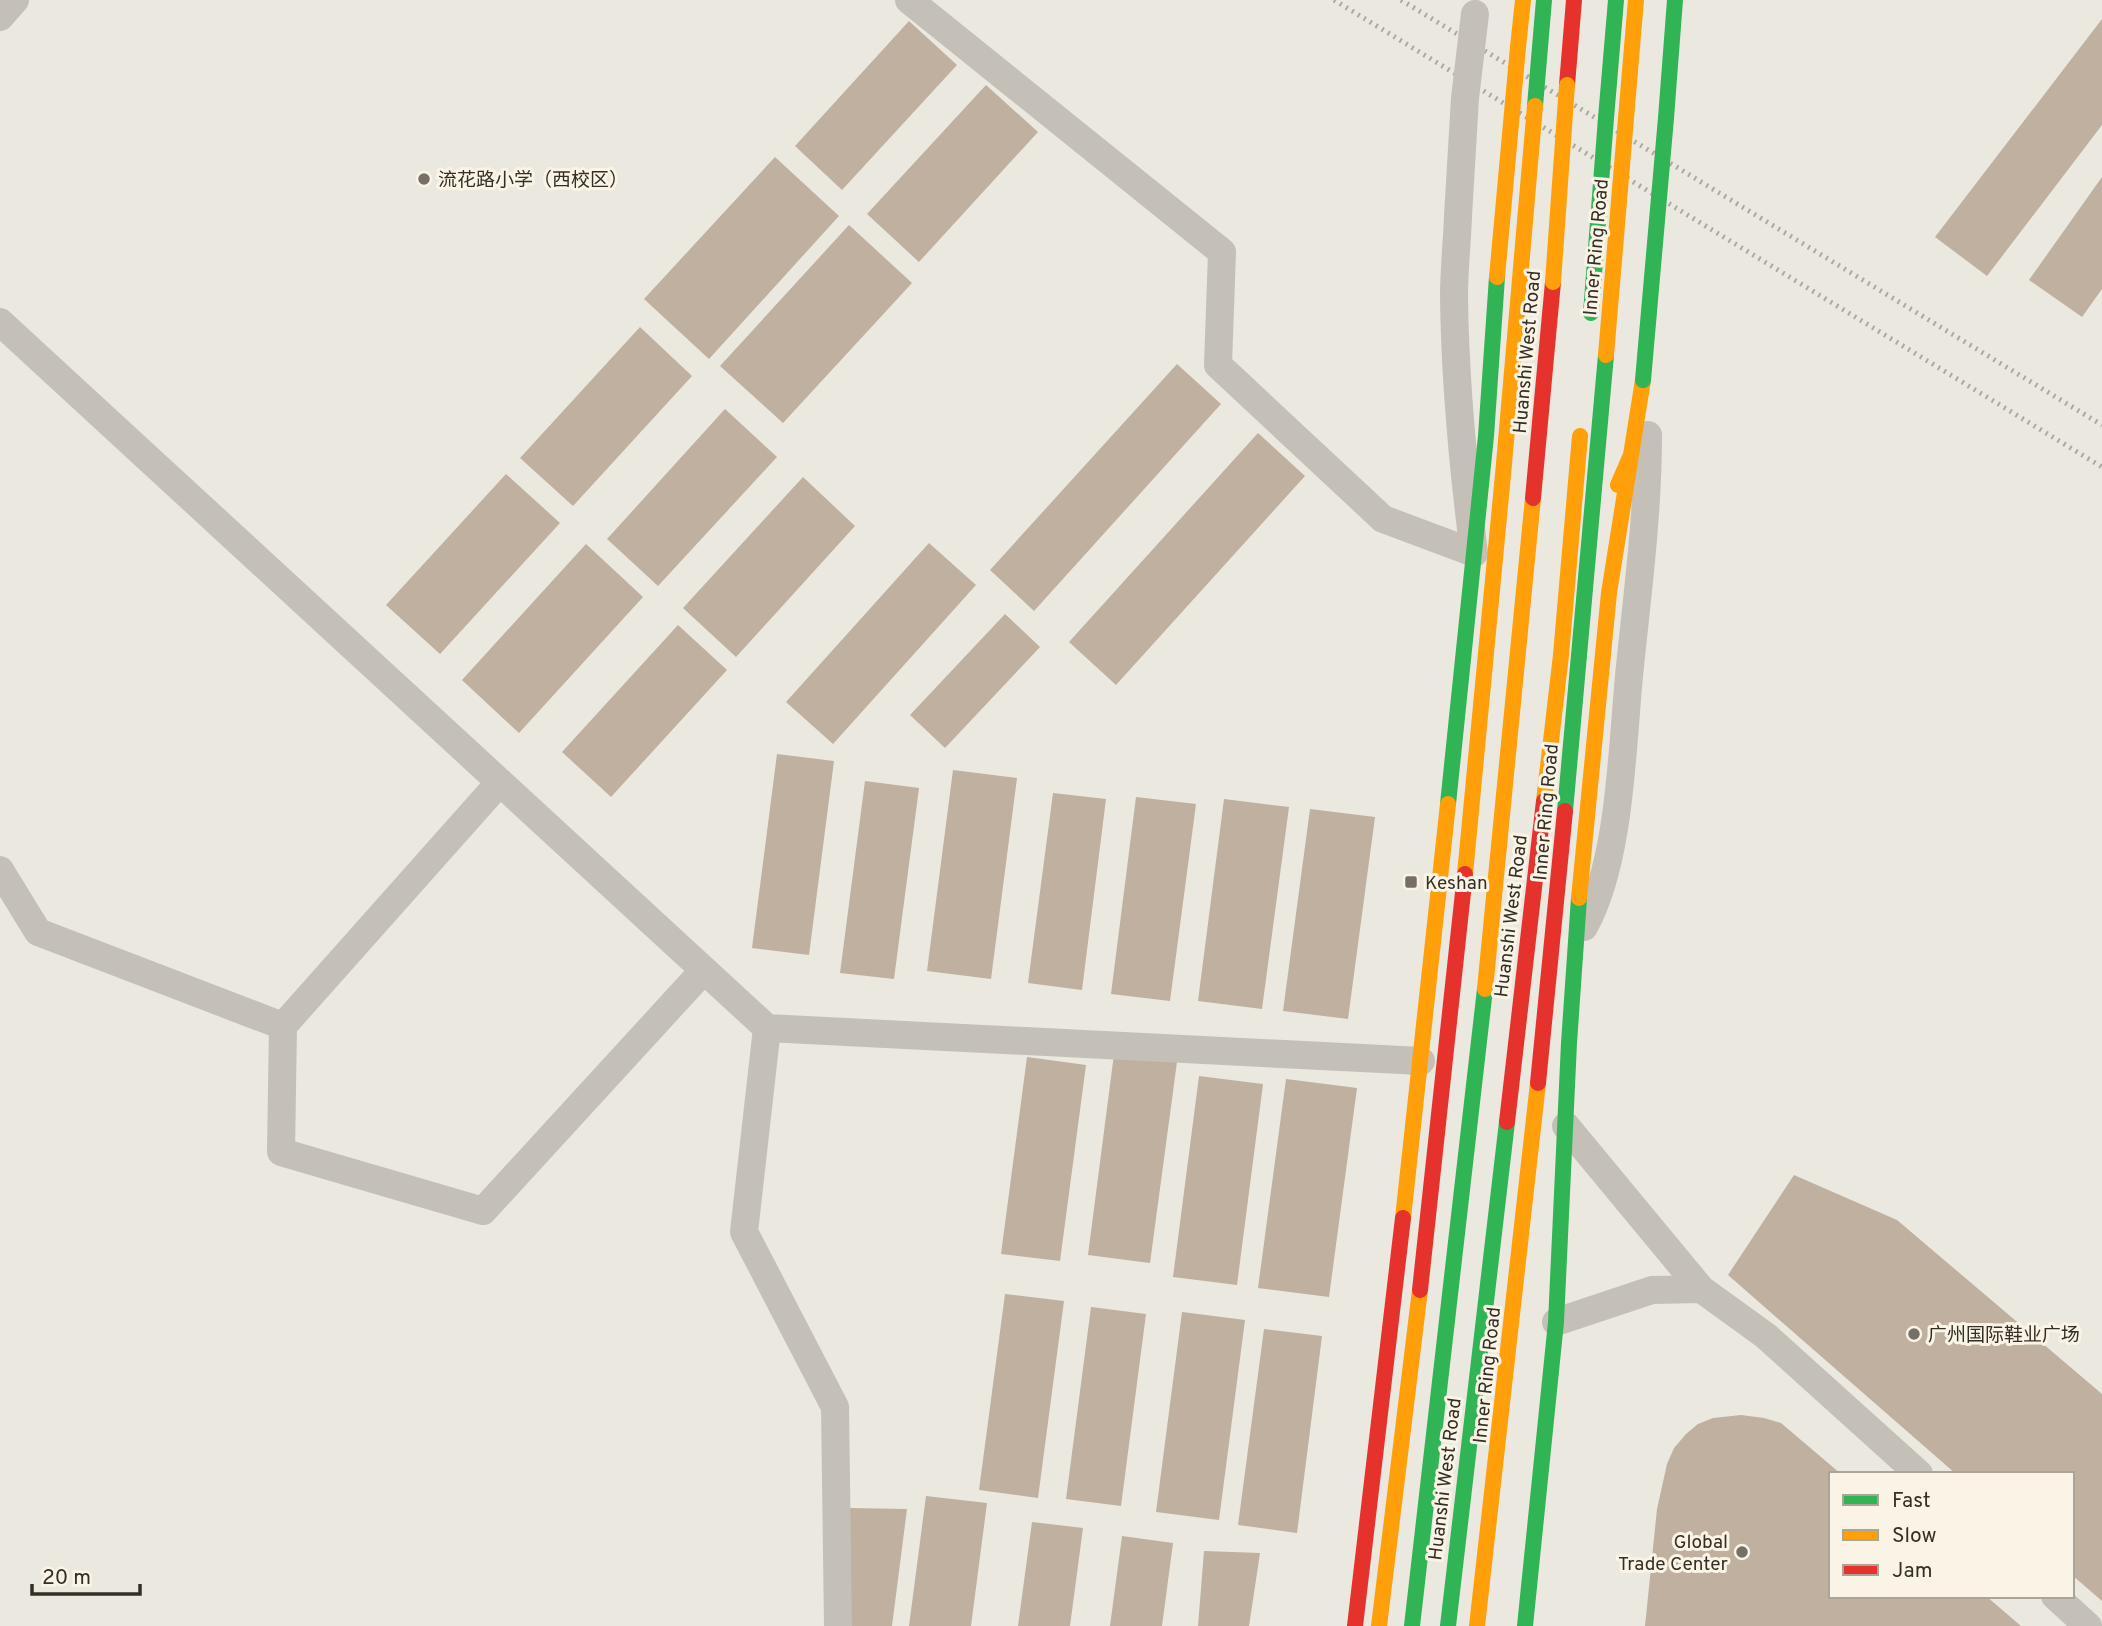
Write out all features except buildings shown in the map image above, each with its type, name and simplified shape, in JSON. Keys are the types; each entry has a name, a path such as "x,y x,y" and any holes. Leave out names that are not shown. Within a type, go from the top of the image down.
{"main road":[{"path":"1355,1626 1421,1061 1486,436 1497,277 1523,0"},
{"path":"1379,1626 1409,1392 1472,821 1544,0"},
{"name":"Huanshi West Road","path":"1412,1626 1495,905 1551,307 1574,0"},
{"path":"1590,323 1616,0"},
{"name":"Inner Ring Road","path":"1477,1626 1504,1404 1560,883 1605,386 1636,0"},
{"path":"1525,1626 1556,1322 1582,855 1607,606 1643,380 1675,0"},
{"path":"1516,81 1553,282"},
{"path":"1497,277 1567,85"},
{"name":"Huanshi West Road","path":"1448,1625 1461,1493 1482,1345 1561,655 1582,418"},
{"path":"1564,610 1631,455"},
{"path":"1521,1378 1560,883"},
{"path":"1367,1626 1389,1546"}],"street":[{"path":"0,17 15,0"},
{"path":"909,0 1222,252 1219,365 1383,519 1474,552 1461,444 1454,294 1465,98 1477,5"},
{"path":"0,322 767,1028 1421,1061"},
{"path":"1527,942 1576,943 1598,896 1614,821 1647,489 1648,432 1643,380"},
{"path":"500,782 283,1026 281,1152 483,1211 704,970"},
{"path":"0,870 38,932 283,1026"},
{"path":"767,1028 744,1232 835,1406 838,1626"},
{"path":"1566,1126 1701,1289 1766,1336 1917,1472"},
{"path":"1556,1322 1652,1290 1701,1289"},
{"path":"1482,1345 1553,1356"},
{"path":"2057,1598 2088,1626"}],"railway":[{"path":"1334,0 2102,467"},
{"path":"1401,0 2102,425"}],"traffic: fast":[{"path":"1535,106 1544,0"},
{"path":"1606,118 1616,0"},
{"path":"1666,118 1675,0"},
{"path":"1591,313 1606,118"},
{"path":"1643,380 1666,118"},
{"path":"1474,553 1486,436 1497,277"},
{"path":"1565,811 1606,355"},
{"path":"1448,804 1474,553"},
{"path":"1525,1626 1556,1322 1569,1043 1579,898"},
{"path":"1412,1626 1485,989"},
{"path":"1448,1626 1507,1122"}],"traffic: slow":[{"path":"1518,47 1523,0"},
{"path":"1606,355 1636,0"},
{"path":"1497,277 1518,47"},
{"path":"1553,282 1567,85"},
{"path":"1504,464 1535,106"},
{"path":"1618,485 1631,455 1643,380"},
{"path":"1544,801 1561,655 1580,436"},
{"path":"1579,898 1609,593 1631,455"},
{"path":"1465,874 1504,464"},
{"path":"1485,989 1533,498"},
{"path":"1403,1218 1448,804"},
{"path":"1477,1626 1538,1083"},
{"path":"1379,1626 1420,1290"}],"traffic: jam":[{"path":"1567,85 1574,0"},
{"path":"1533,498 1553,282"},
{"path":"1507,1122 1544,801"},
{"path":"1538,1083 1565,811"},
{"path":"1420,1290 1465,874"},
{"path":"1355,1626 1403,1218"}],"place":[{"name":"流花路小学（西校区）","path":"424,179"},
{"name":"Keshan","path":"1411,882"},
{"name":"广州国际鞋业广场","path":"1914,1334"},
{"name":"Global Trade Center","path":"1742,1552"}]}
